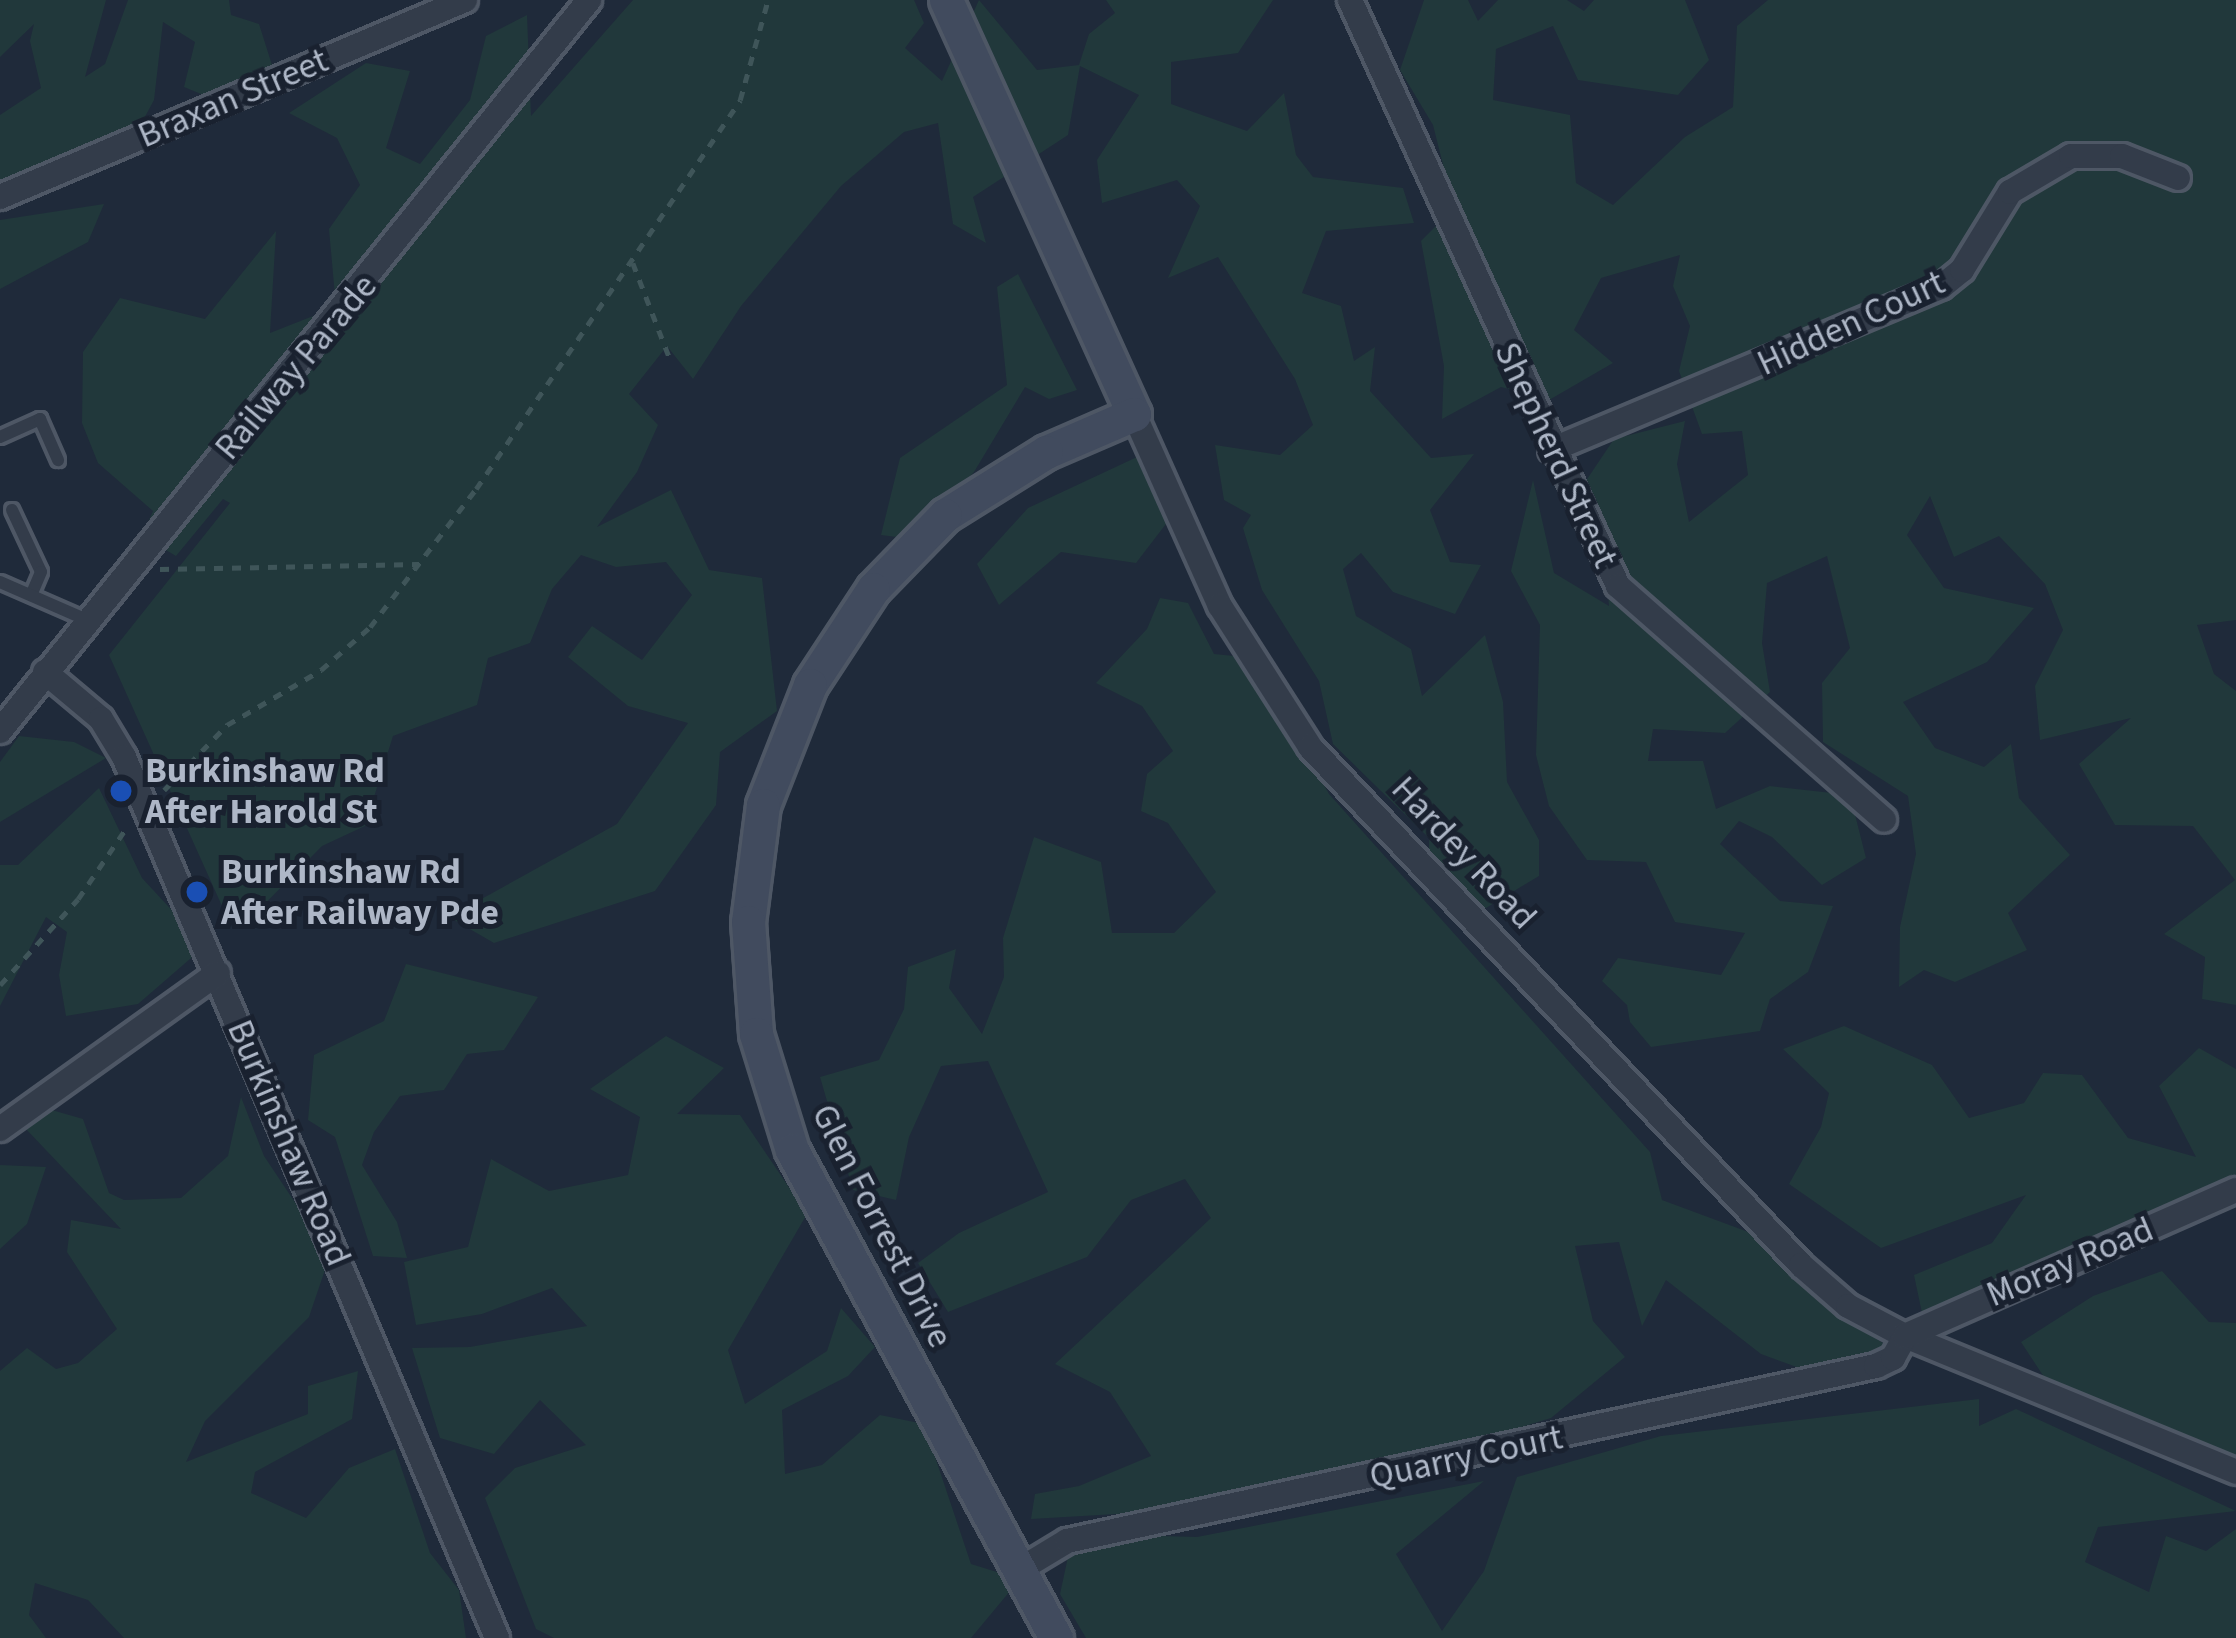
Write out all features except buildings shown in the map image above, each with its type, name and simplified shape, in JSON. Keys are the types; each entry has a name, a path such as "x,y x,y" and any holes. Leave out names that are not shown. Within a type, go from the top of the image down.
{"street":[{"name":"Braxan Street","path":"0,197 465,0"},
{"name":"Railway Parade","path":"0,731 468,159 589,0"},
{"name":"Hardey Road","path":"946,0 1220,606 1257,676 1310,747 1801,1265 1848,1306 1905,1336 2236,1472"},
{"name":"Shepherd Street","path":"1350,0 1551,451 1618,586 1884,820"},
{"name":"Hidden Court","path":"1551,451 1941,287 1963,271 2010,192 2071,156 2122,156 2178,178"},
{"name":"Glen Forrest Drive","path":"1056,1638 792,1150 756,1034 748,922 763,805 809,685 873,590 946,515 1046,452 1134,414"},
{"name":"Burkinshaw Road","path":"45,672 100,719 144,804 497,1638"},
{"path":"0,1130 218,973"},
{"name":"Moray Road","path":"1905,1336 2236,1190"},
{"name":"Quarry Court","path":"1019,1570 1067,1541 1876,1366 1893,1358 1905,1336"}],"lane":[{"path":"0,437 40,419 58,460"},
{"path":"12,510 41,572 31,595"},
{"path":"0,582 87,620"}],"path":[{"path":"0,985 78,899 144,804 180,779 227,725 322,670 370,627 633,263 740,100 767,0"},
{"path":"633,263 670,359"},
{"path":"128,570 418,564"}],"green space":[{"path":"0,0 106,0 85,77 105,64 128,0 229,0 231,15 259,24 272,65 223,103 184,87 195,42 163,22 154,100 133,139 0,182 0,115 41,88 30,41 34,24 0,57"},
{"path":"633,0 914,0 924,23 905,48 942,81 979,0 1037,70 1079,65 1089,34 1115,13 1106,0 1273,0 1238,53 1171,62 1171,104 1247,131 1284,93 1296,155 1313,177 1403,188 1414,223 1326,231 1302,293 1341,306 1354,361 1375,347 1370,391 1431,458 1474,454 1430,510 1450,562 1481,565 1455,614 1393,592 1361,553 1343,569 1356,616 1411,649 1422,696 1485,635 1503,702 1507,782 1539,840 1539,876 1486,908 1429,888 1429,838 1333,744 1319,681 1262,590 1243,528 1251,515 1224,500 1215,445 1280,455 1313,425 1295,379 1218,257 1168,278 1200,206 1177,180 1102,203 1097,160 1139,95 1080,66 1068,135 973,197 986,243 953,224 938,123 904,132 841,186 741,306 693,379 667,346 629,394 658,425 637,472 597,527 671,490 709,570 762,578 777,711 720,752 716,805 655,891 494,943 449,917 617,824 688,723 628,706 568,657 592,626 642,660 692,595 666,562 616,567 581,555 552,589 530,643 488,658 477,705 393,736 365,826 322,846 243,926 226,901 222,906 109,655 230,503 223,499 176,556 142,536 153,511 98,463 82,423 83,352 120,298 205,319 276,231 270,333 336,307 329,229 360,185 337,138 289,113 366,63 410,71 386,148 420,164 470,100 486,36 527,15 531,116"},
{"path":"1424,0 1468,0 1478,21 1498,0 1567,0 1584,11 1594,0 1685,0 1709,60 1678,95 1578,80 1553,26 1496,49 1493,100 1570,115 1576,183 1613,205 1685,137 1733,107 1737,26 1768,0 2236,0 2236,620 2197,625 2214,674 2236,691 2236,1005 2202,999 2205,957 2164,934 2235,880 2193,826 2115,825 2079,764 2131,718 2040,740 2035,686 2063,630 2045,584 1999,536 1954,557 1930,496 1907,535 1944,588 2034,608 1987,662 1903,702 1935,748 1984,767 2011,744 2019,798 2070,855 2008,913 2027,950 1955,982 1924,970 1899,987 1900,927 1916,854 1908,796 1823,742 1822,683 1850,648 1827,556 1767,583 1762,643 1770,692 1725,733 1653,729 1648,761 1703,761 1716,809 1770,786 1850,795 1866,858 1822,885 1772,837 1739,821 1720,844 1780,901 1833,906 1808,972 1770,999 1760,1031 1651,1047 1630,1022 1627,1005 1602,981 1618,958 1721,975 1745,933 1675,922 1646,862 1587,860 1549,806 1536,755 1540,625 1511,571 1533,480 1554,573 1609,606 1605,558 1571,503 1614,439 1685,421 1677,464 1689,522 1748,475 1742,431 1702,434 1679,371 1690,326 1673,286 1680,255 1601,278 1574,330 1613,363 1549,400 1501,387 1442,419 1444,366 1421,241 1454,208 1433,125 1400,70"},
{"path":"104,204 88,242 0,289 0,220"},
{"path":"1018,274 1077,390 1049,399 1025,387 974,472 912,539 881,535 900,458 1007,385 997,287"},
{"path":"1137,457 1169,520 1136,563 1061,552 999,605 977,564 1028,508"},
{"path":"1160,598 1188,603 1214,654 1254,658 1329,794 1650,1152 1662,1200 1751,1233 1826,1305 1889,1347 1827,1378 1761,1354 1666,1280 1642,1326 1619,1242 1575,1246 1593,1321 1625,1357 1551,1418 1384,1469 1167,1511 1031,1519 1035,1494 1079,1486 1151,1456 1110,1392 1055,1364 1211,1218 1185,1179 1131,1200 1087,1257 948,1312 918,1263 959,1233 1048,1192 988,1061 941,1066 909,1137 896,1200 853,1190 820,1077 879,1060 904,1009 908,967 956,949 949,988 982,1034 1004,977 1003,938 1034,837 1101,862 1112,933 1174,933 1216,892 1168,823 1141,811 1147,774 1173,751 1142,706 1096,683 1147,629"},
{"path":"19,736 74,742 106,758 0,822 0,762"},
{"path":"99,788 142,878 205,946 138,1004 66,1016 59,975 67,932 46,917 0,1006 0,865 18,865"},
{"path":"406,964 538,997 504,1050 467,1054 444,1090 400,1096 374,1132 362,1165 397,1222 407,1258 373,1256 335,1137 308,1120 314,1055 384,1021"},
{"path":"1844,1026 1932,1065 1969,1118 2024,1103 2043,1073 2082,1075 2128,1138 2196,1157 2159,1086 2199,1048 2236,1069 2236,1196 2081,1265 2030,1297 1948,1317 1922,1313 1914,1275 1992,1243 2026,1195 1881,1248 1789,1184 1821,1127 1829,1093 1783,1049"},
{"path":"666,1036 724,1068 677,1114 740,1115 807,1214 728,1350 745,1404 827,1351 841,1308 875,1347 848,1376 782,1410 785,1474 822,1465 880,1415 924,1424 971,1564 1020,1579 971,1638 554,1638 536,1629 485,1498 515,1468 586,1445 540,1400 494,1454 440,1438 412,1348 470,1347 587,1326 552,1288 482,1314 416,1325 404,1262 468,1247 491,1159 549,1191 628,1175 640,1117 590,1089"},
{"path":"241,1097 264,1156 330,1255 309,1317 205,1421 186,1462 308,1414 308,1386 358,1371 352,1419 255,1472 251,1493 306,1518 349,1468 395,1449 430,1553 459,1590 466,1638 124,1638 88,1600 35,1583 29,1615 46,1638 0,1638 0,1371 27,1348 56,1369 78,1363 117,1329 67,1252 71,1220 121,1229 25,1128 48,1109 83,1119 109,1193 124,1200 181,1198 228,1156"},
{"path":"0,1165 46,1167 27,1224 0,1249"},
{"path":"2162,1271 2209,1322 2236,1323 2236,1456 2044,1377 2021,1342 2093,1296"},
{"path":"1979,1399 1979,1426 2016,1409 2236,1511 2098,1527 2085,1562 2149,1592 2166,1536 2206,1551 2236,1529 2236,1638 1086,1638 1060,1594 1071,1543 1089,1534 1197,1537 1484,1481 1396,1554 1442,1631 1484,1571 1517,1477 1661,1436"}],"place":[{"name":"Burkinshaw Rd After Harold St","path":"121,791"},
{"name":"Burkinshaw Rd After Railway Pde","path":"197,892"}]}
